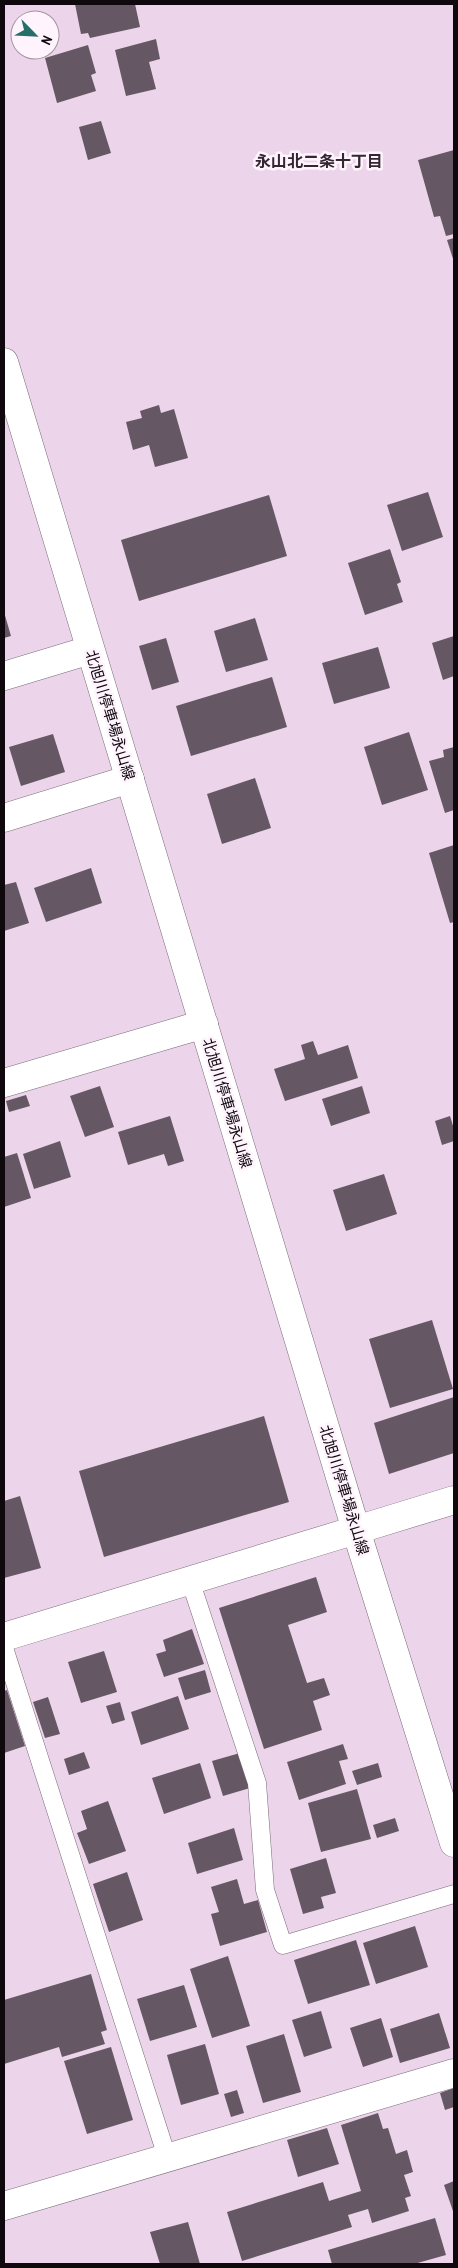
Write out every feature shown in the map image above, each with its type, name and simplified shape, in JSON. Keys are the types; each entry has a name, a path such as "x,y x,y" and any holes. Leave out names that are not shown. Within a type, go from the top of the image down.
{"main road":[{"name":"北旭川停車場永山線","path":"4,362 10,408 90,650 356,1530 454,1843"},
{"path":"4,676 90,650"},
{"path":"4,818 130,780"},
{"path":"4,1083 204,1024"},
{"path":"4,1637 454,1500"},
{"path":"4,2206 454,2073"}],"lane":[{"path":"190,1580 257,1783 266,1890 283,1945 454,1894"},
{"path":"4,1648 166,2158"}],"shaded area":[{"path":"4,4 454,4 454,2264 4,2264"}],"building":[{"path":"75,4 135,4 140,27 90,38 88,33 81,34"},
{"path":"156,39 160,59 149,62 156,89 126,96 115,50"},
{"path":"88,45 96,73 91,75 96,91 57,103 46,60 60,60 60,53"},
{"path":"101,121 111,153 88,160 79,127"},
{"path":"454,150 454,234 446,236 440,216 434,217 418,160"},
{"path":"454,238 454,262 447,240"},
{"path":"159,405 161,413 174,409 188,458 155,467 149,445 133,450 126,422 142,418 140,411"},
{"path":"428,492 443,537 402,551 387,505"},
{"path":"269,495 287,556 139,601 121,540"},
{"path":"390,549 401,582 397,584 403,602 365,615 348,563"},
{"path":"4,612 11,636 4,638"},
{"path":"255,618 268,660 226,672 214,631"},
{"path":"454,636 454,676 443,680 432,643"},
{"path":"166,638 179,682 152,690 139,646"},
{"path":"378,647 390,688 334,704 322,663"},
{"path":"272,677 287,727 191,756 176,706"},
{"path":"409,732 428,790 382,805 364,747"},
{"path":"53,734 65,772 21,786 9,747"},
{"path":"454,747 454,810 445,813 429,761 444,757 443,750"},
{"path":"255,778 271,828 222,844 207,794"},
{"path":"454,845 454,922 450,923 429,853"},
{"path":"91,868 102,903 46,922 34,888"},
{"path":"16,882 29,923 4,931 4,885"},
{"path":"313,1041 318,1055 348,1045 358,1078 285,1101 274,1069 305,1059 301,1045"},
{"path":"100,1086 114,1127 85,1137 70,1096"},
{"path":"362,1086 370,1113 331,1126 322,1099"},
{"path":"26,1095 30,1106 9,1112 6,1101"},
{"path":"170,1116 184,1161 168,1166 164,1154 128,1165 118,1132"},
{"path":"450,1116 454,1129 454,1141 442,1145 435,1121"},
{"path":"60,1141 71,1177 34,1189 23,1154"},
{"path":"17,1153 31,1198 4,1207 4,1157"},
{"path":"384,1174 397,1214 346,1231 333,1190"},
{"path":"432,1320 453,1389 390,1408 369,1339"},
{"path":"454,1397 454,1453 389,1474 374,1423"},
{"path":"264,1416 289,1502 104,1557 79,1471"},
{"path":"20,1496 41,1568 4,1578 4,1501"},
{"path":"316,1577 327,1612 288,1625 307,1683 324,1678 330,1695 313,1701 322,1730 264,1749 219,1608"},
{"path":"192,1629 204,1664 164,1677 156,1654 166,1651 163,1640"},
{"path":"104,1651 117,1692 81,1703 68,1662"},
{"path":"205,1670 211,1692 185,1700 178,1678"},
{"path":"7,1690 25,1746 4,1753 4,1691"},
{"path":"178,1696 189,1729 141,1745 131,1712"},
{"path":"48,1697 60,1734 45,1738 33,1702"},
{"path":"120,1702 125,1720 112,1724 106,1706"},
{"path":"343,1744 348,1759 339,1761 346,1784 299,1800 287,1762"},
{"path":"84,1752 90,1768 69,1775 64,1759"},
{"path":"240,1753 250,1788 223,1796 212,1761"},
{"path":"200,1763 211,1798 164,1814 152,1778"},
{"path":"378,1763 382,1777 357,1785 352,1771"},
{"path":"357,1789 371,1839 321,1852 308,1803"},
{"path":"108,1801 126,1851 89,1864 77,1833 87,1829 81,1811"},
{"path":"395,1818 399,1831 377,1838 373,1825"},
{"path":"234,1828 243,1860 197,1874 188,1843"},
{"path":"326,1858 336,1893 321,1897 324,1908 303,1914 290,1869"},
{"path":"127,1872 143,1920 109,1932 93,1884"},
{"path":"237,1879 244,1904 258,1900 267,1932 220,1946 211,1914 219,1912 211,1887"},
{"path":"415,1926 428,1967 376,1984 363,1943"},
{"path":"356,1940 370,1985 308,2004 294,1960"},
{"path":"228,1956 250,2026 212,2038 190,1969"},
{"path":"91,1974 107,2030 101,2032 105,2044 62,2057 59,2047 4,2064 4,2000"},
{"path":"184,1985 197,2027 150,2041 137,1999"},
{"path":"321,2011 332,2048 304,2057 292,2020"},
{"path":"439,2013 450,2048 400,2063 390,2029"},
{"path":"381,2018 393,2057 363,2067 350,2028"},
{"path":"284,2034 301,2092 263,2103 246,2046"},
{"path":"205,2044 219,2094 181,2105 167,2055"},
{"path":"111,2047 133,2120 87,2134 64,2061"},
{"path":"454,2088 454,2107 445,2110 440,2093"},
{"path":"237,2090 244,2113 231,2117 224,2094"},
{"path":"378,2113 383,2129 388,2128 396,2154 407,2150 413,2172 404,2175 411,2196 405,2198 409,2211 372,2223 368,2209 348,2215 352,2227 242,2261 227,2212 323,2182 329,2201 361,2191 341,2125"},
{"path":"327,2128 339,2164 298,2177 287,2140"},
{"path":"454,2181 454,2214 444,2185"},
{"path":"435,2218 446,2255 414,2264 332,2264 328,2250"},
{"path":"188,2222 200,2264 160,2264 150,2232"}],"district":[{"name":"永山北二条十丁目","path":"319,161"}]}
